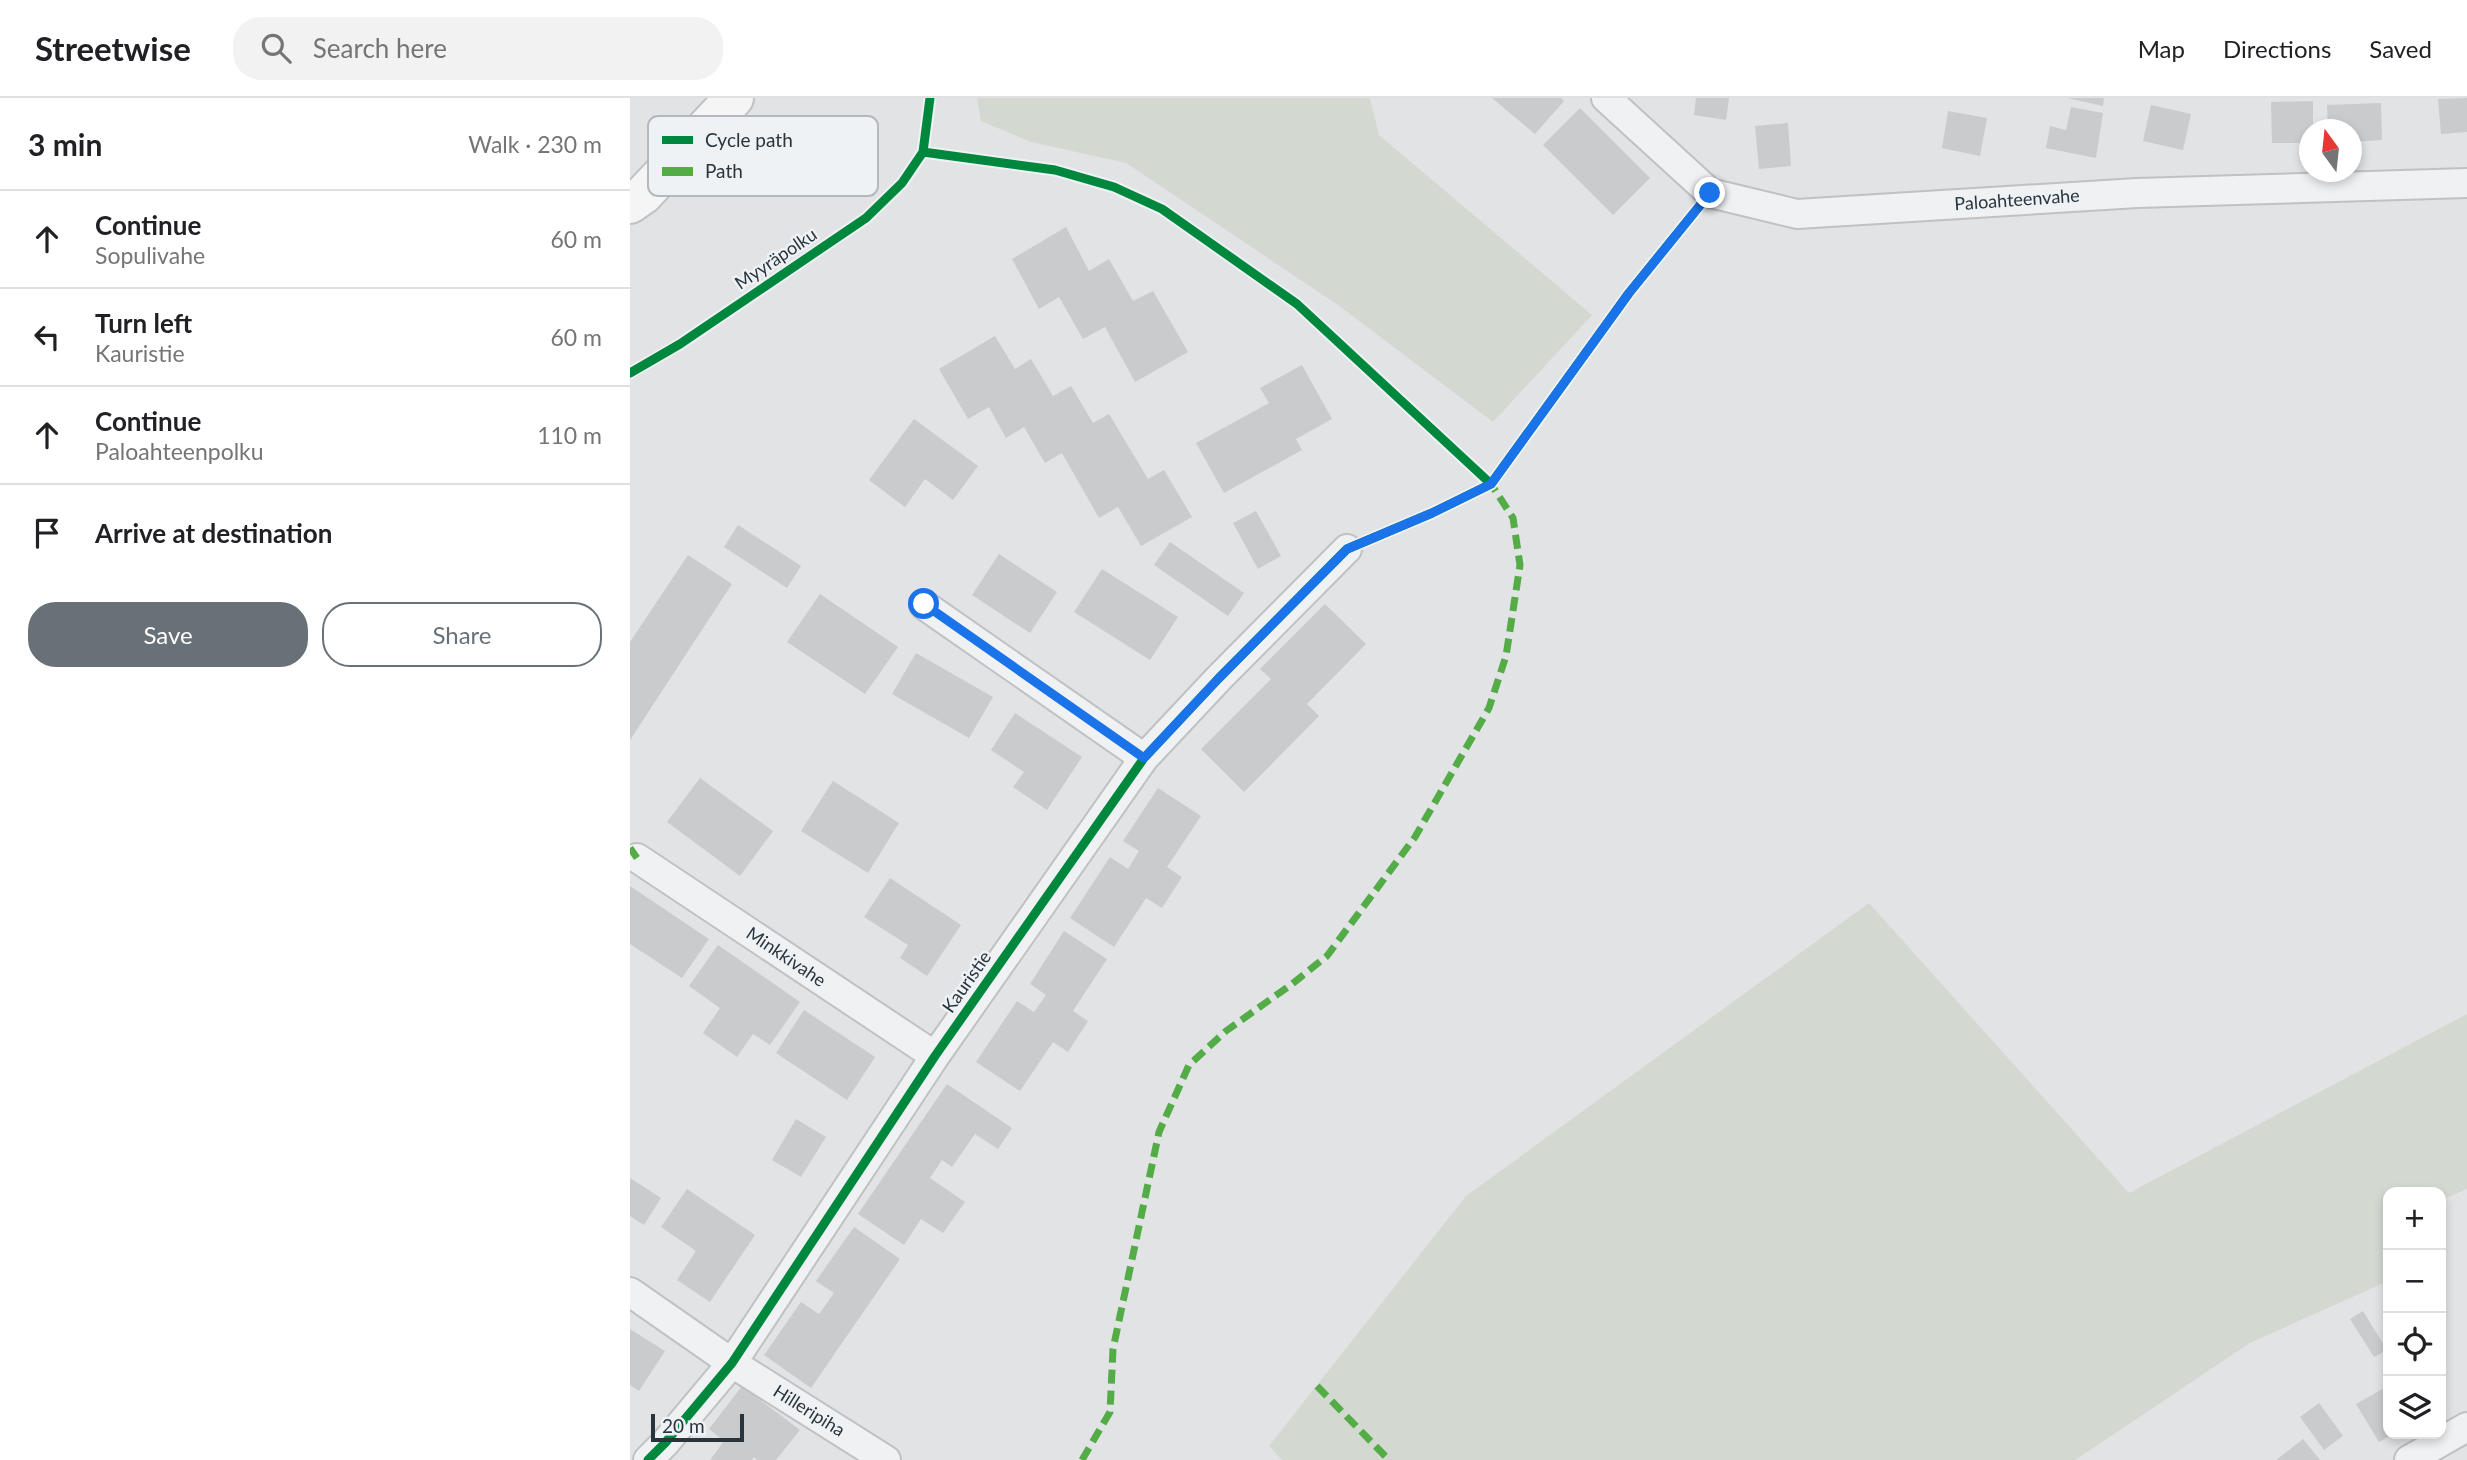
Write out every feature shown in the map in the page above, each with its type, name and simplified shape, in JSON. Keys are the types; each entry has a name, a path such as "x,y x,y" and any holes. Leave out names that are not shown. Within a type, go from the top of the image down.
{"main road":[{"path":"719,116 734,98"},
{"path":"630,205 648,187"}],"street":[{"name":"Paloahteenvahe","path":"1606,98 1710,193 1797,214 2137,193 2467,183"},
{"name":"Kauristie","path":"648,1460 732,1363 935,1056 1144,758 1347,549"},
{"path":"924,604 1144,758"},
{"name":"Minkkivahe","path":"637,858 935,1056"},
{"name":"Hilleripiha","path":"630,1292 732,1363 886,1460"},
{"path":"2409,1460 2467,1427"}],"shaded area":[{"path":"977,98 1370,98 1379,135 1592,315 1493,422 1338,305 1126,163 1031,142 981,121"},
{"path":"1869,903 2129,1193 2467,1014 2467,1189 2446,1198 2446,1187 2383,1187 2383,1283 2250,1343 2075,1460 1282,1460 1269,1446 1466,1196"}],"building":[{"path":"1492,98 1561,98 1564,101 1535,134"},
{"path":"1696,98 1729,98 1726,120 1694,115"},
{"path":"2067,98 2104,98 2103,106"},
{"path":"2467,98 2467,132 2441,134 2438,99"},
{"path":"2313,101 2313,119 2299,119 2299,143 2272,143 2271,102"},
{"path":"2381,103 2382,140 2362,141 2362,119 2328,119 2327,105"},
{"path":"2151,105 2191,114 2183,150 2143,141"},
{"path":"2071,107 2103,113 2096,158 2046,148 2050,126 2066,130"},
{"path":"1580,108 1650,178 1613,215 1543,145"},
{"path":"1948,111 1987,118 1980,156 1942,148"},
{"path":"1788,123 1791,166 1759,169 1755,126"},
{"path":"1066,227 1089,271 1109,259 1133,301 1153,291 1188,352 1135,382 1105,327 1083,339 1059,297 1039,309 1012,259"},
{"path":"995,336 1015,369 1031,359 1053,396 1071,386 1093,423 1109,414 1148,479 1164,470 1192,517 1141,546 1118,507 1099,518 1062,453 1045,463 1024,427 1006,438 989,407 968,419 939,369"},
{"path":"1302,365 1332,419 1296,439 1302,450 1224,493 1196,443 1269,403 1260,388"},
{"path":"914,419 978,466 953,500 925,479 905,507 869,480"},
{"path":"1256,511 1281,556 1258,569 1233,523"},
{"path":"738,525 801,566 787,588 724,547"},
{"path":"1170,542 1244,593 1228,616 1154,565"},
{"path":"999,554 1057,592 1030,633 972,595"},
{"path":"688,555 732,584 630,740 630,642"},
{"path":"1102,569 1178,617 1150,660 1074,612"},
{"path":"820,594 898,647 865,694 787,642"},
{"path":"1325,604 1366,644 1307,704 1319,716 1244,792 1201,749 1271,679 1260,669"},
{"path":"916,653 993,697 969,738 892,694"},
{"path":"1015,713 1082,757 1047,810 1013,787 1024,772 991,750"},
{"path":"700,778 773,831 740,876 667,822"},
{"path":"833,781 899,823 868,873 801,831"},
{"path":"1158,788 1201,816 1167,867 1182,877 1162,908 1146,898 1114,947 1070,918 1110,857 1128,869 1139,851 1123,841"},
{"path":"890,878 961,925 927,976 900,958 908,945 864,917"},
{"path":"630,886 709,939 682,978 630,944"},
{"path":"1064,931 1107,959 1073,1011 1088,1021 1068,1052 1053,1042 1020,1091 976,1062 1017,1001 1034,1012 1046,995 1030,984"},
{"path":"718,945 800,1002 770,1045 753,1034 737,1057 703,1033 720,1008 689,986"},
{"path":"804,1010 875,1057 847,1100 776,1053"},
{"path":"947,1084 1012,1128 998,1149 975,1134 952,1167 942,1160 930,1178 965,1202 943,1233 921,1219 904,1245 858,1214"},
{"path":"796,1119 826,1137 801,1177 772,1160"},
{"path":"630,1178 661,1198 644,1225 630,1216"},
{"path":"687,1189 755,1235 710,1302 677,1280 696,1251 661,1227"},
{"path":"854,1227 900,1259 811,1388 764,1355 801,1302 819,1314 834,1293 816,1281"},
{"path":"2363,1311 2383,1344 2383,1352 2374,1357 2350,1319"},
{"path":"630,1329 665,1351 639,1391 630,1385"},
{"path":"742,1386 800,1430 776,1460 757,1460 754,1457 752,1460 710,1460 724,1441 709,1429"},
{"path":"2383,1389 2384,1439 2379,1442 2356,1404"},
{"path":"2319,1403 2343,1436 2324,1450 2300,1417"},
{"path":"2303,1439 2320,1460 2276,1460"}],"marked path":[{"path":"1082,1460 1110,1412 1113,1349 1159,1132 1189,1065 1226,1031 1327,956 1415,837 1489,708 1506,656 1520,565 1513,518 1491,484"},
{"path":"630,848 637,858"},
{"path":"1317,1386 1389,1460"}],"cycle path":[{"name":"Myyräpolku","path":"630,373 680,344 866,218 902,183 923,152 930,98"},
{"path":"923,152 1055,170 1114,187 1162,209 1297,304 1491,484"},
{"path":"648,1460 732,1363 935,1056 1144,758 1347,549 1432,513 1491,484 1629,293 1710,193"}],"route":[{"path":"924,604 1144,758 1347,549 1432,513 1491,484 1629,293 1710,193"}]}
